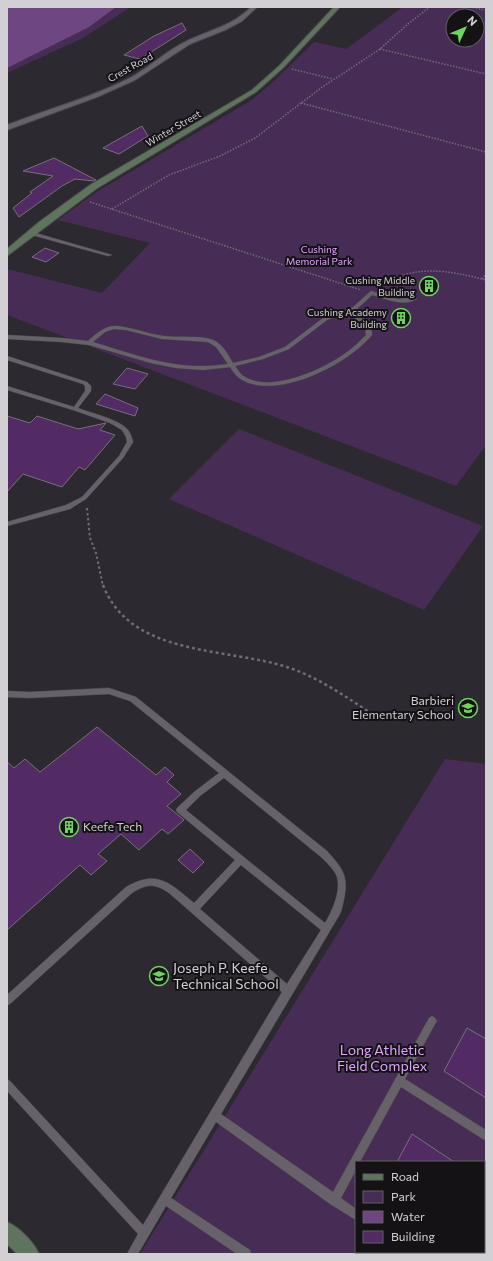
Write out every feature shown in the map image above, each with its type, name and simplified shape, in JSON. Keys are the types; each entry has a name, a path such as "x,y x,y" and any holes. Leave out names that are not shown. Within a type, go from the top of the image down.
{"main road":[{"name":"Winter Street","path":"7,253 30,233 76,198 254,91 281,66 337,7"},
{"path":"7,1231 30,1254"}],"street":[{"name":"Crest Road","path":"7,128 124,83 150,69 189,43 236,23 254,7"}],"lane":[{"path":"30,233 110,255"},
{"path":"7,337 89,343 153,362 176,366 203,368 232,365 274,354 296,341 325,319 350,311 359,305 371,293 398,301 414,299"},
{"path":"89,343 103,331 114,327 161,337 207,340 217,344 232,365 245,379 257,384 265,385 295,379 325,369 345,357 369,335 368,326 350,311"},
{"path":"7,358 85,383 88,386 88,391 74,409"},
{"path":"7,388 74,409 119,426 124,429 129,437 128,447 125,452 84,498 68,507 7,524"},
{"path":"7,694 29,695 109,691 133,699 324,854 336,867 340,877 342,887 341,899 337,911 132,1254"},
{"path":"224,773 197,794 180,810 326,929"},
{"path":"194,908 240,860"},
{"path":"7,1001 129,890 138,884 147,881 165,885 194,908 288,991"},
{"path":"356,1161 432,1021"},
{"path":"400,1081 486,1136"},
{"path":"7,1084 144,1233"},
{"path":"214,1115 355,1214"},
{"path":"334,1200 355,1162"},
{"path":"164,1199 246,1254"}],"path":[{"path":"112,209 169,176 220,156 249,142 333,79 380,49 430,7"},
{"path":"470,7 486,10"},
{"path":"380,49 486,74"},
{"path":"300,71 333,79"},
{"path":"300,103 486,152"},
{"path":"76,198 371,293 392,278 418,270 439,270 486,280"},
{"path":"482,279 486,274"},
{"path":"84,498 86,502 90,538 97,554 98,565 105,590 115,607 145,633 174,644 276,664 299,671 333,689 375,716"}],"green space":[{"path":"7,7 131,7 83,38 7,73"},
{"name":"Cushing Memorial Park","path":"403,7 486,8 486,445 456,486 7,315 7,269 102,293 150,243 58,220 95,193 250,101 271,84 314,42 346,49"},
{"path":"239,429 483,526 424,610 169,499"},
{"name":"Long Athletic Field Complex","path":"445,759 486,764 486,1254 140,1254"}],"water":[{"path":"7,7 116,7 89,27 7,68"}],"building":[{"path":"182,23 186,30 140,59 124,55 154,36"},
{"path":"142,126 148,136 119,154 103,148"},
{"path":"54,158 96,180 75,179 62,186 19,217 13,208 32,193 30,192 53,176 23,171"},
{"path":"45,248 59,253 46,262 32,257"},
{"path":"127,368 148,374 135,389 113,384"},
{"path":"105,394 138,408 135,416 96,404"},
{"path":"7,416 30,423 37,416 78,429 106,423 100,430 115,435 85,470 79,467 62,487 23,474 7,492"},
{"name":"Keefe Tech","path":"97,727 156,775 165,767 174,775 167,782 181,794 167,806 184,820 168,834 162,829 139,850 121,834 98,854 107,861 91,875 80,865 7,930 7,762 14,768 25,759 40,772"},
{"path":"190,849 204,862 193,873 178,860"},
{"path":"467,1028 486,1039 486,1098 444,1071"},
{"path":"412,1134 452,1161 398,1161"}],"place":[{"name":"Cushing Middle Building","path":"429,286"},
{"name":"Cushing Academy Building","path":"401,318"},
{"name":"Barbieri Elementary School","path":"468,708"},
{"name":"Keefe Tech","path":"69,827"},
{"name":"Joseph P. Keefe Technical School","path":"159,976"}]}
